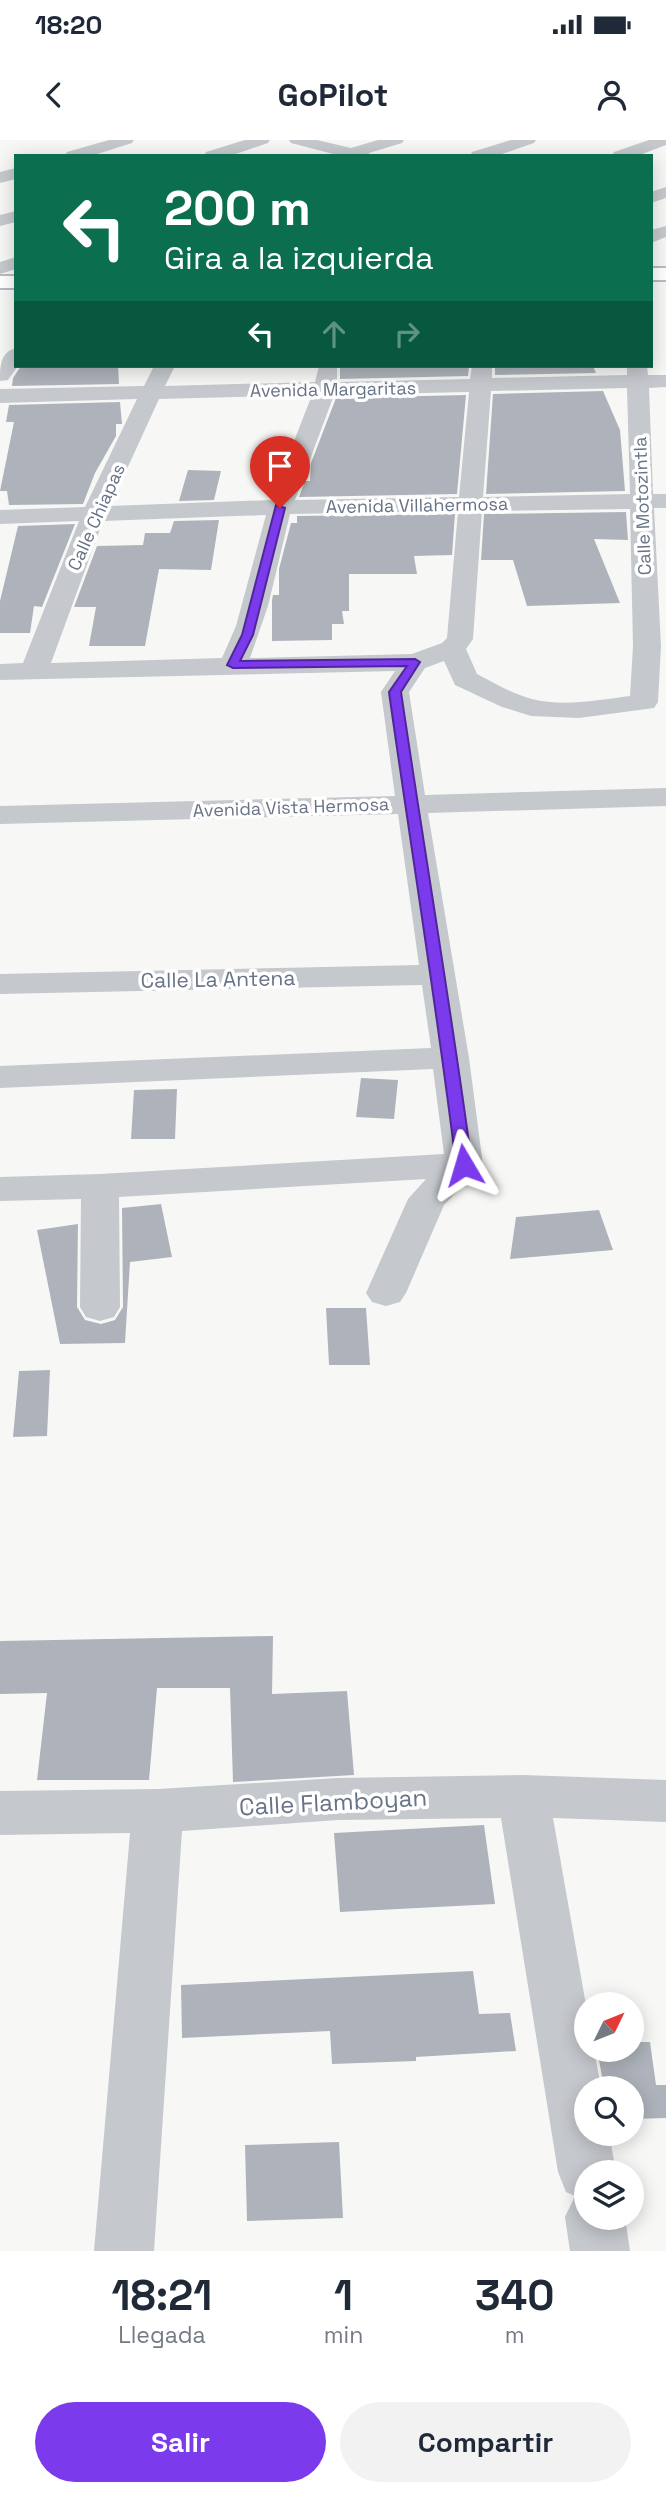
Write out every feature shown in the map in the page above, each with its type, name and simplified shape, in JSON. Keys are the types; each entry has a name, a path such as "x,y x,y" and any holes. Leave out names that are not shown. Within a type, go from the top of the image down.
{"street":[{"path":"218,154 262,140"},
{"path":"297,140 353,154"},
{"path":"360,154 396,140"},
{"path":"484,154 528,140"},
{"path":"626,154 665,140"},
{"path":"79,154 116,141"},
{"path":"0,375 14,357"},
{"name":"Calle Chiapas","path":"34,670 93,516 163,368"},
{"name":"Avenida Margaritas","path":"0,396 153,393 327,378 637,374 666,382"},
{"name":"Calle Motozintla","path":"456,644 465,679 500,696 541,709 617,707 644,702 657,646 654,501 637,374"},
{"path":"0,672 415,662 456,644 472,505 481,376"},
{"path":"233,665 247,635 280,508 327,378"},
{"name":"Avenida Villahermosa","path":"0,517 280,508 654,501"},
{"path":"415,662 395,692 436,975 451,1058 464,1165"},
{"name":"Avenida Vista Hermosa","path":"0,814 149,813 411,802 666,797"},
{"name":"Calle La Antena","path":"0,984 436,975"},
{"path":"0,1077 451,1058"},
{"path":"0,1189 100,1186 464,1165"},
{"path":"386,1293 427,1199 464,1165"},
{"path":"100,1186 100,1307"},
{"path":"523,1796 585,2160"},
{"name":"Calle Flamboyan","path":"0,1812 158,1811 338,1799 523,1796 666,1801"},
{"path":"124,2251 158,1811"},
{"path":"597,2230 600,2251"}],"building":[{"path":"20,368 118,368 119,384 12,386 13,378"},
{"path":"340,368 469,368 468,376 340,379"},
{"path":"495,368 594,368 596,373 495,375"},
{"path":"603,391 620,430 625,491 486,494 493,394"},
{"path":"466,395 457,494 299,497 305,481 310,481 311,463 336,398"},
{"path":"120,402 122,424 116,424 116,436 95,473 83,504 9,505 7,491 0,491 14,422 6,422 9,405"},
{"path":"188,470 221,471 214,500 179,501"},
{"path":"626,512 628,540 594,539 620,603 527,606 513,560 481,560 484,514"},
{"path":"455,514 452,555 414,556 417,574 349,574 349,611 342,611 344,624 332,624 332,640 272,641 273,595 279,595 279,569 291,523 297,523 297,516"},
{"path":"219,520 211,570 159,569 145,646 89,646 96,607 74,607 97,546 143,545 145,533 170,533 174,521"},
{"path":"75,524 42,607 34,606 30,633 0,633 0,601 18,526"},
{"path":"361,1078 398,1080 394,1119 356,1117"},
{"path":"177,1089 175,1139 131,1139 134,1090"},
{"path":"161,1204 172,1257 130,1262 125,1343 60,1344 37,1230 78,1224 77,1307 85,1320 101,1324 115,1320 123,1307 122,1208"},
{"path":"599,1210 613,1250 510,1259 516,1217"},
{"path":"326,1308 366,1308 370,1365 329,1365"},
{"path":"50,1370 47,1436 13,1437 19,1371"},
{"path":"273,1636 272,1694 347,1691 354,1775 233,1782 230,1688 157,1688 149,1780 37,1780 47,1693 0,1694 0,1641"},
{"path":"484,1825 495,1904 340,1912 334,1833"},
{"path":"473,1971 479,2014 510,2013 516,2051 416,2057 416,2061 332,2064 330,2031 182,2038 181,1985"},
{"path":"644,2042 650,2042 656,2085 666,2085 666,2118 644,2119 644,2076 602,2076 599,2062 644,2062"},
{"path":"339,2142 343,2218 247,2221 245,2145"}],"route":[{"path":"280,508 247,635 233,665 415,662 395,692 436,975 451,1058 464,1165"}]}
